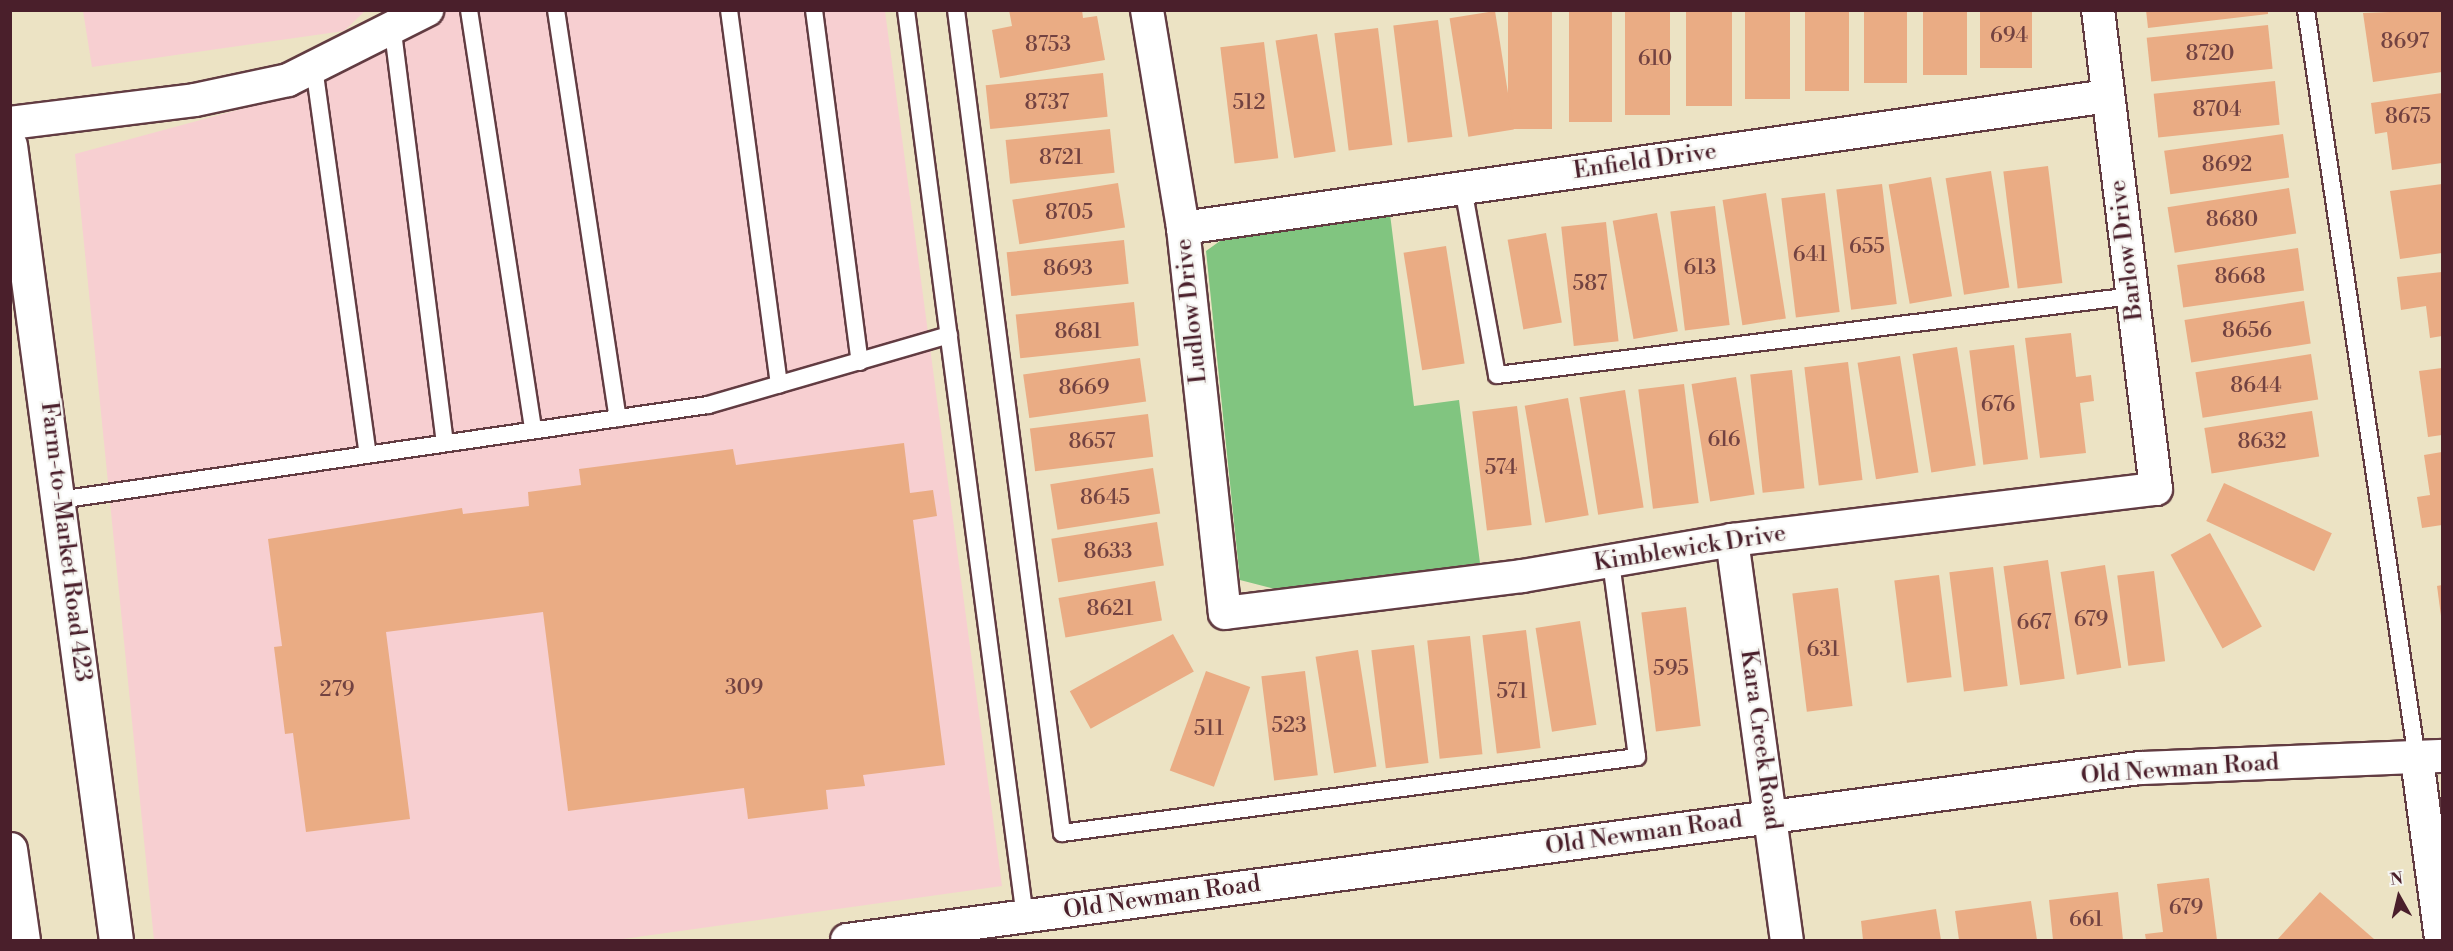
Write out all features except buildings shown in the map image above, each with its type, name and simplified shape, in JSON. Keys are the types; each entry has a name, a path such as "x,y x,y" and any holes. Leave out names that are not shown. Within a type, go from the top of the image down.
{"main road":[{"name":"Farm-to-Market Road 423","path":"10,145 116,940"},
{"path":"10,849 23,940"}],"street":[{"path":"10,123 195,100 288,80 393,32 427,10"},
{"name":"Ludlow Drive","path":"1147,10 1183,228 1225,613"},
{"name":"Barlow Drive","path":"2098,10 2156,489"},
{"name":"Enfield Drive","path":"1183,228 2108,96"},
{"name":"Kimblewick Drive","path":"1225,613 1611,561 1732,540 2156,489"},
{"name":"Kara Creek Road","path":"1732,540 1772,817 1787,940"},
{"path":"2430,758 2441,940"},
{"name":"Old Newman Road","path":"847,940 2140,768 2430,758"}],"lane":[{"path":"469,10 533,430"},
{"path":"556,10 618,418"},
{"path":"729,10 779,385"},
{"path":"814,10 860,362"},
{"path":"906,10 1025,917"},
{"path":"956,10 1062,833 1637,757 1611,561"},
{"path":"2306,10 2430,758"},
{"path":"393,32 445,442"},
{"path":"314,67 368,454"},
{"path":"1463,188 1497,375 2133,296"},
{"path":"59,500 708,405 949,335"}],"shaded area":[{"path":"83,10 365,11 344,31 92,67"},
{"path":"384,11 885,11 1002,886 616,940 154,940 75,154 274,100"}],"green space":[{"path":"1390,214 1414,406 1459,400 1480,563 1279,590 1240,580 1206,251 1220,241"}]}
